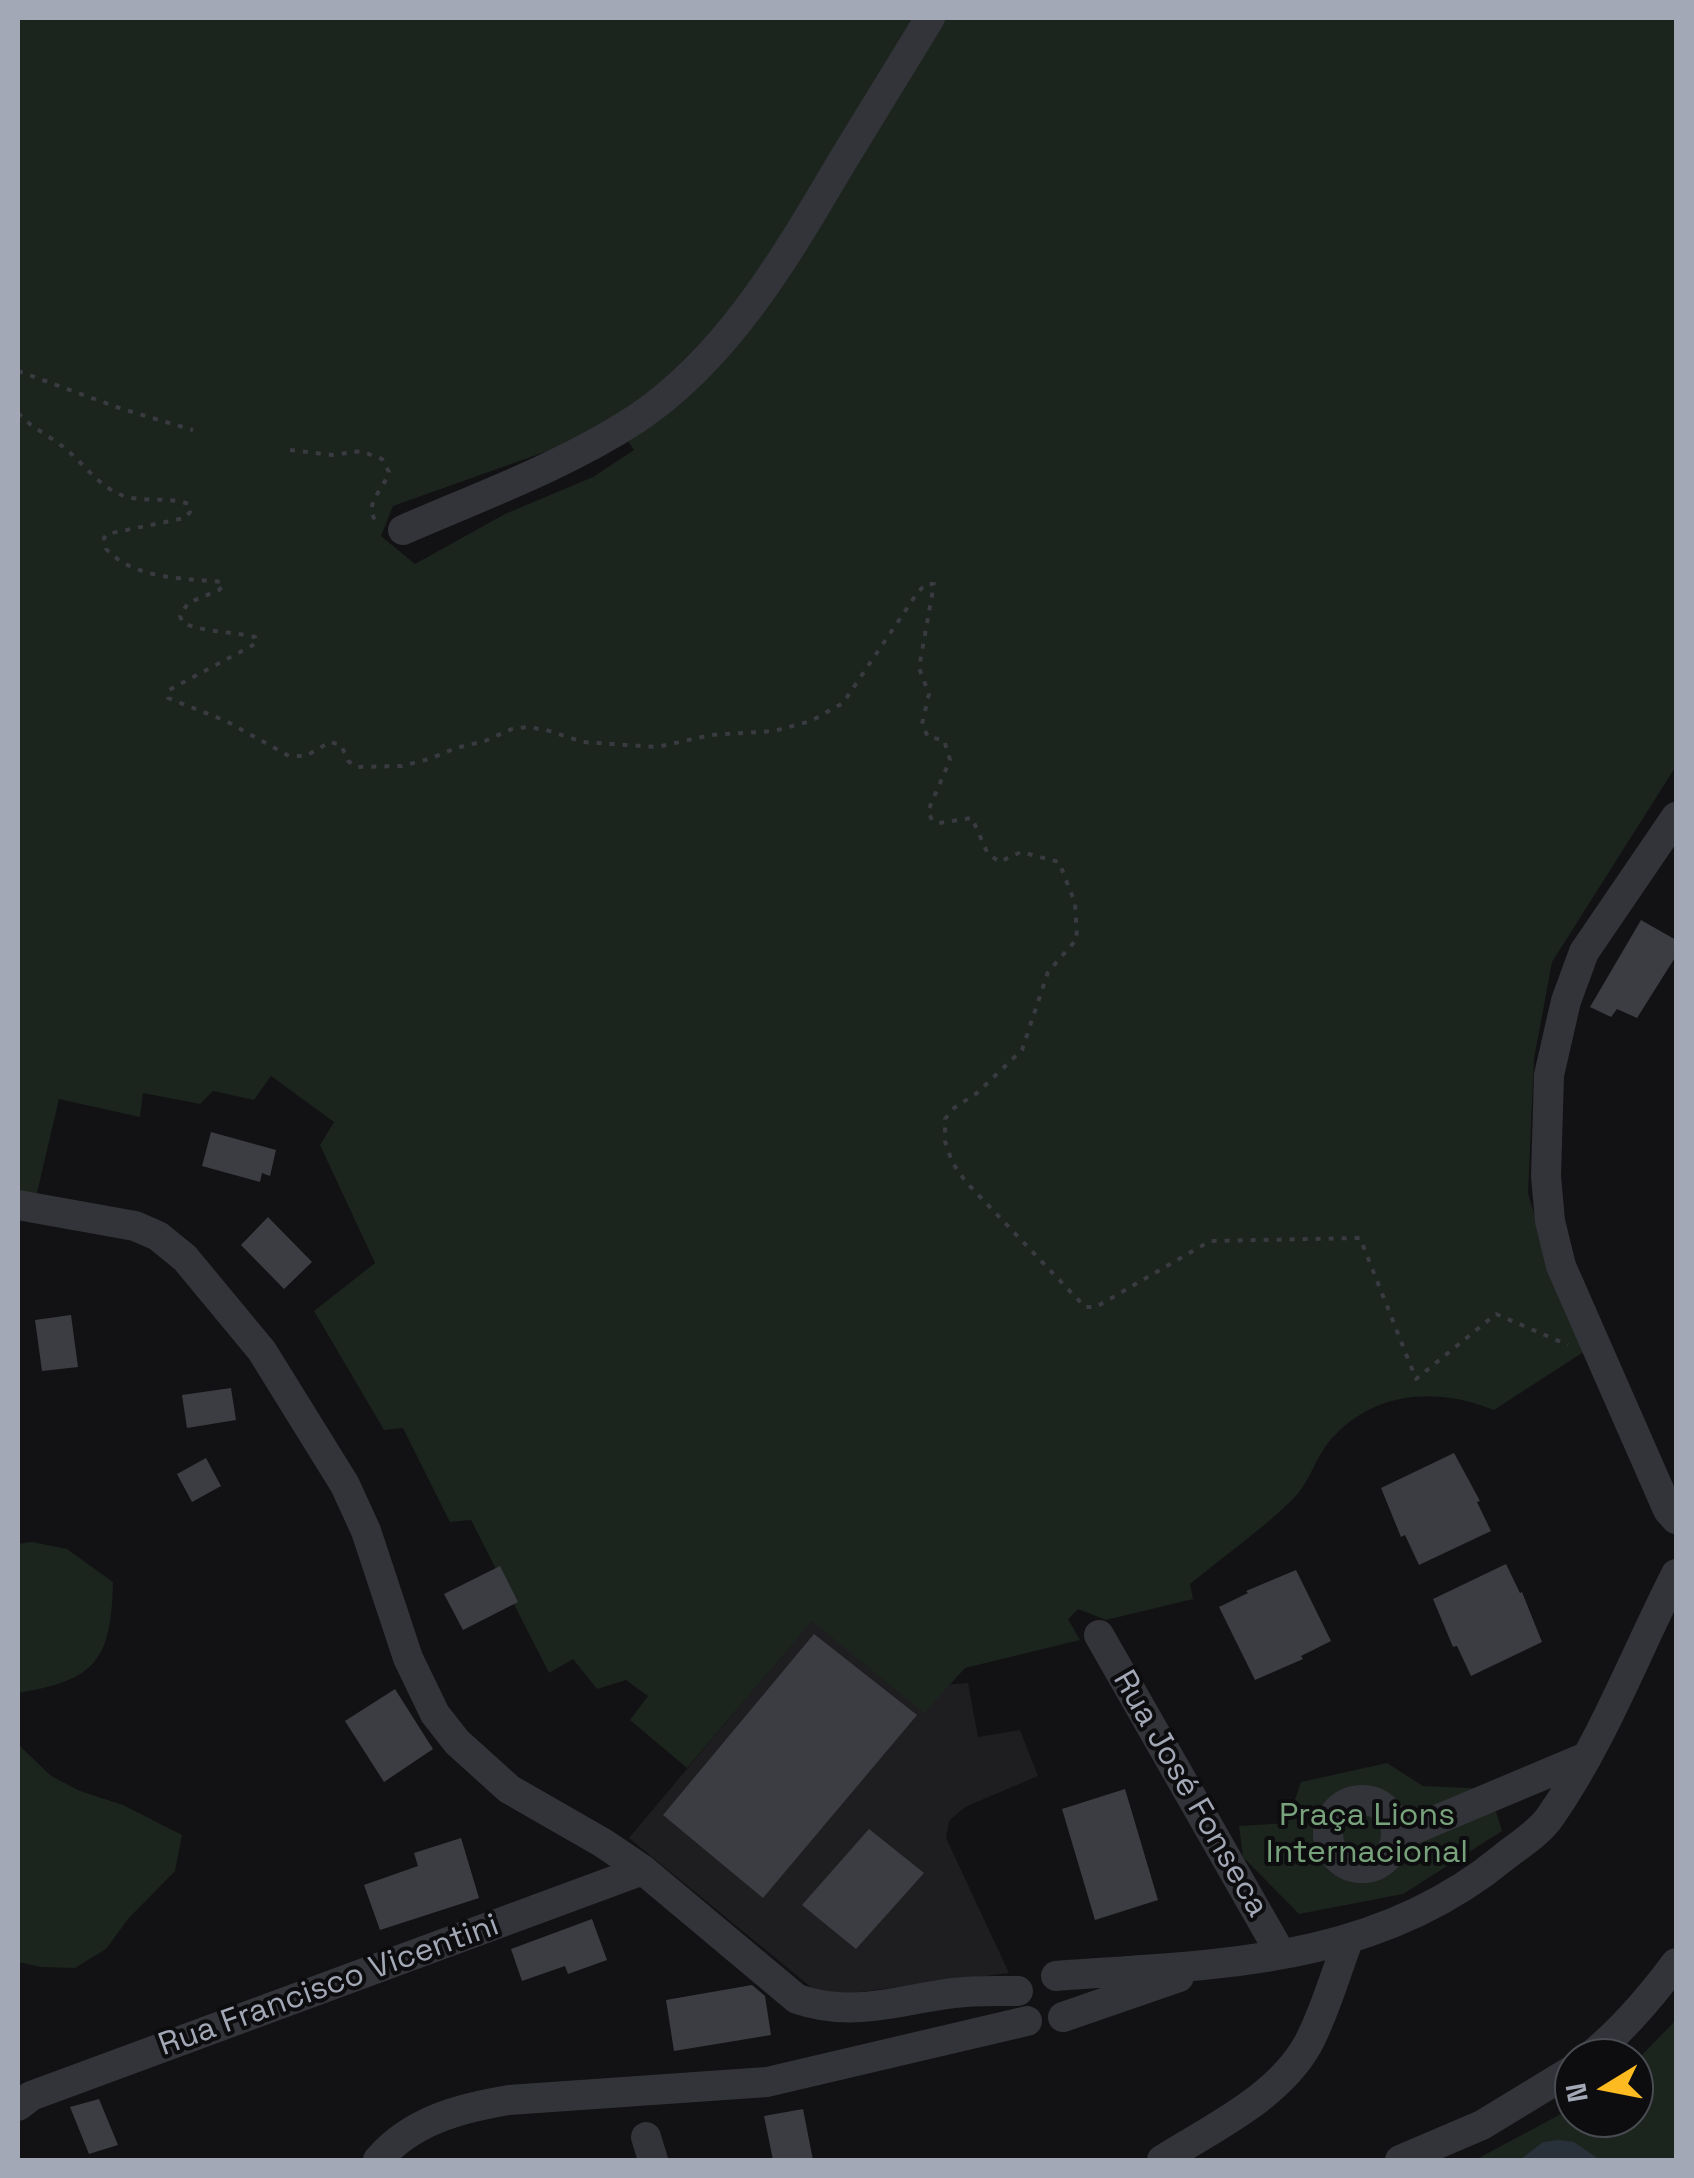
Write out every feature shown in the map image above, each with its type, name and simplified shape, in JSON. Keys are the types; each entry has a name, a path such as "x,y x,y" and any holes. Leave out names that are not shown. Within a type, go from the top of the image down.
{"street":[{"path":"403,530 596,442 639,417 709,354 779,269 930,18"},
{"path":"1676,816 1584,952 1566,1001 1550,1074 1546,1176 1560,1266 1668,1510 1676,1519"},
{"path":"18,1205 135,1226 158,1236 185,1258 262,1352 345,1486 366,1530 408,1658 435,1714 457,1742 510,1789 643,1870 797,2000 854,2010 957,1992 1018,1991"},
{"path":"1027,2021 1016,2004 1018,1991 1027,1981 1229,1962 1348,1941 1450,1898 1548,1821 1586,1757 1676,1574"},
{"path":"1649,1627 1676,1610"},
{"name":"Rua José Fonseca","path":"1099,1635 1281,1954"},
{"path":"1396,1837 1586,1757"},
{"name":"Rua Francisco Vicentini","path":"18,2106 30,2096 643,1870"},
{"path":"1162,2160 1263,2096 1286,2073 1308,2044 1348,1941"},
{"path":"378,2160 413,2130 470,2106 767,2082 1027,2021 1063,2017 1229,1962"},
{"path":"1612,2038 1653,1995 1676,1963"},
{"path":"1056,1976 1068,1982 1073,1991 1072,2009 1063,2017"},
{"path":"1400,2160 1482,2125 1554,2081"}],"path":[{"path":"18,371 193,430"},
{"path":"18,412 27,423 66,448 108,488 128,497 189,504 190,512 184,518 107,534 106,549 126,563 157,575 184,581 222,582 218,590 188,603 180,616 183,623 201,630 251,636 257,642 169,690 167,696 226,721 288,756 306,756 330,742 341,744 348,761 357,767 402,766 527,727 583,742 657,747 711,735 774,731 811,721 843,703 918,592 926,584 934,584 919,668 929,694 922,724 928,737 944,740 950,760 928,812 939,823 972,818 986,852 1000,862 1022,852 1059,862 1068,879 1078,922 1077,940 1048,972 1022,1050 945,1119 945,1141 952,1162 966,1182 1085,1307 1096,1307 1210,1240 1360,1238 1416,1379 1496,1314 1600,1359"},
{"path":"290,450 332,455 361,452 382,458 389,472 372,500 372,518 384,528 403,530"}],"shaded area":[{"path":"812,1620 920,1687 968,1683 978,1737 1020,1730 1038,1776 965,1807 949,1821 946,1838 1009,1973 851,1993 817,1992 629,1838"},
{"path":"1543,2142 1574,2142 1600,2160 1520,2160"}],"green space":[{"path":"18,18 1676,21 1676,766 1552,962 1534,1059 1528,1193 1549,1266 1585,1351 1494,1410 1472,1402 1427,1396 1384,1403 1364,1413 1328,1443 1291,1501 1190,1584 1193,1599 1106,1620 1078,1609 1068,1619 1080,1640 965,1668 924,1713 812,1621 687,1768 630,1720 648,1696 626,1680 597,1689 573,1659 549,1673 471,1520 450,1522 403,1428 384,1430 314,1311 375,1263 320,1145 334,1122 271,1076 254,1100 213,1091 200,1104 143,1093 140,1117 59,1099 36,1197 18,1193","holes":["612,418 634,450 593,477 505,514 415,564 381,536 393,506 559,447"]},
{"path":"32,1542 67,1549 113,1582 112,1609 103,1648 82,1673 18,1693 18,1544"},
{"path":"18,1744 51,1776 80,1791 123,1805 182,1835 175,1871 128,1919 106,1949 75,1968 18,1962"},
{"name":"Praça Lions Internacional","path":"1387,1763 1423,1786 1489,1789 1502,1831 1403,1894 1299,1914 1243,1857 1239,1826 1287,1823 1301,1782"},
{"path":"1676,2020 1676,2160 1475,2160 1554,2118 1554,2138 1654,2138 1654,2043"}],"building":[{"path":"1641,920 1676,940 1676,956 1637,1018 1617,1009 1611,1017 1590,1007"},
{"path":"211,1132 276,1150 270,1176 262,1173 260,1182 202,1166"},
{"path":"268,1217 312,1262 284,1289 241,1245"},
{"path":"71,1315 78,1367 42,1371 35,1320"},
{"path":"231,1388 236,1420 187,1428 182,1395"},
{"path":"1454,1453 1491,1531 1419,1565 1405,1535 1401,1537 1381,1488"},
{"path":"206,1458 221,1486 192,1502 177,1474"},
{"path":"1506,1564 1542,1642 1471,1676 1457,1646 1453,1647 1433,1599"},
{"path":"500,1566 518,1602 463,1630 444,1594"},
{"path":"1296,1570 1331,1641 1301,1656 1303,1659 1255,1680 1219,1607"},
{"path":"814,1634 917,1715 763,1898 663,1815"},
{"path":"395,1689 433,1749 384,1782 345,1721"},
{"path":"1125,1789 1158,1900 1095,1920 1062,1809"},
{"path":"869,1829 924,1873 856,1949 802,1905"},
{"path":"461,1838 479,1898 380,1930 364,1885 418,1866 414,1853"},
{"path":"592,1919 607,1960 568,1974 565,1966 522,1981 511,1949"},
{"path":"752,1985 765,1996 771,2035 674,2051 666,2000"},
{"path":"99,2099 118,2145 89,2154 70,2107"},
{"path":"803,2109 813,2160 773,2160 764,2116"}]}
